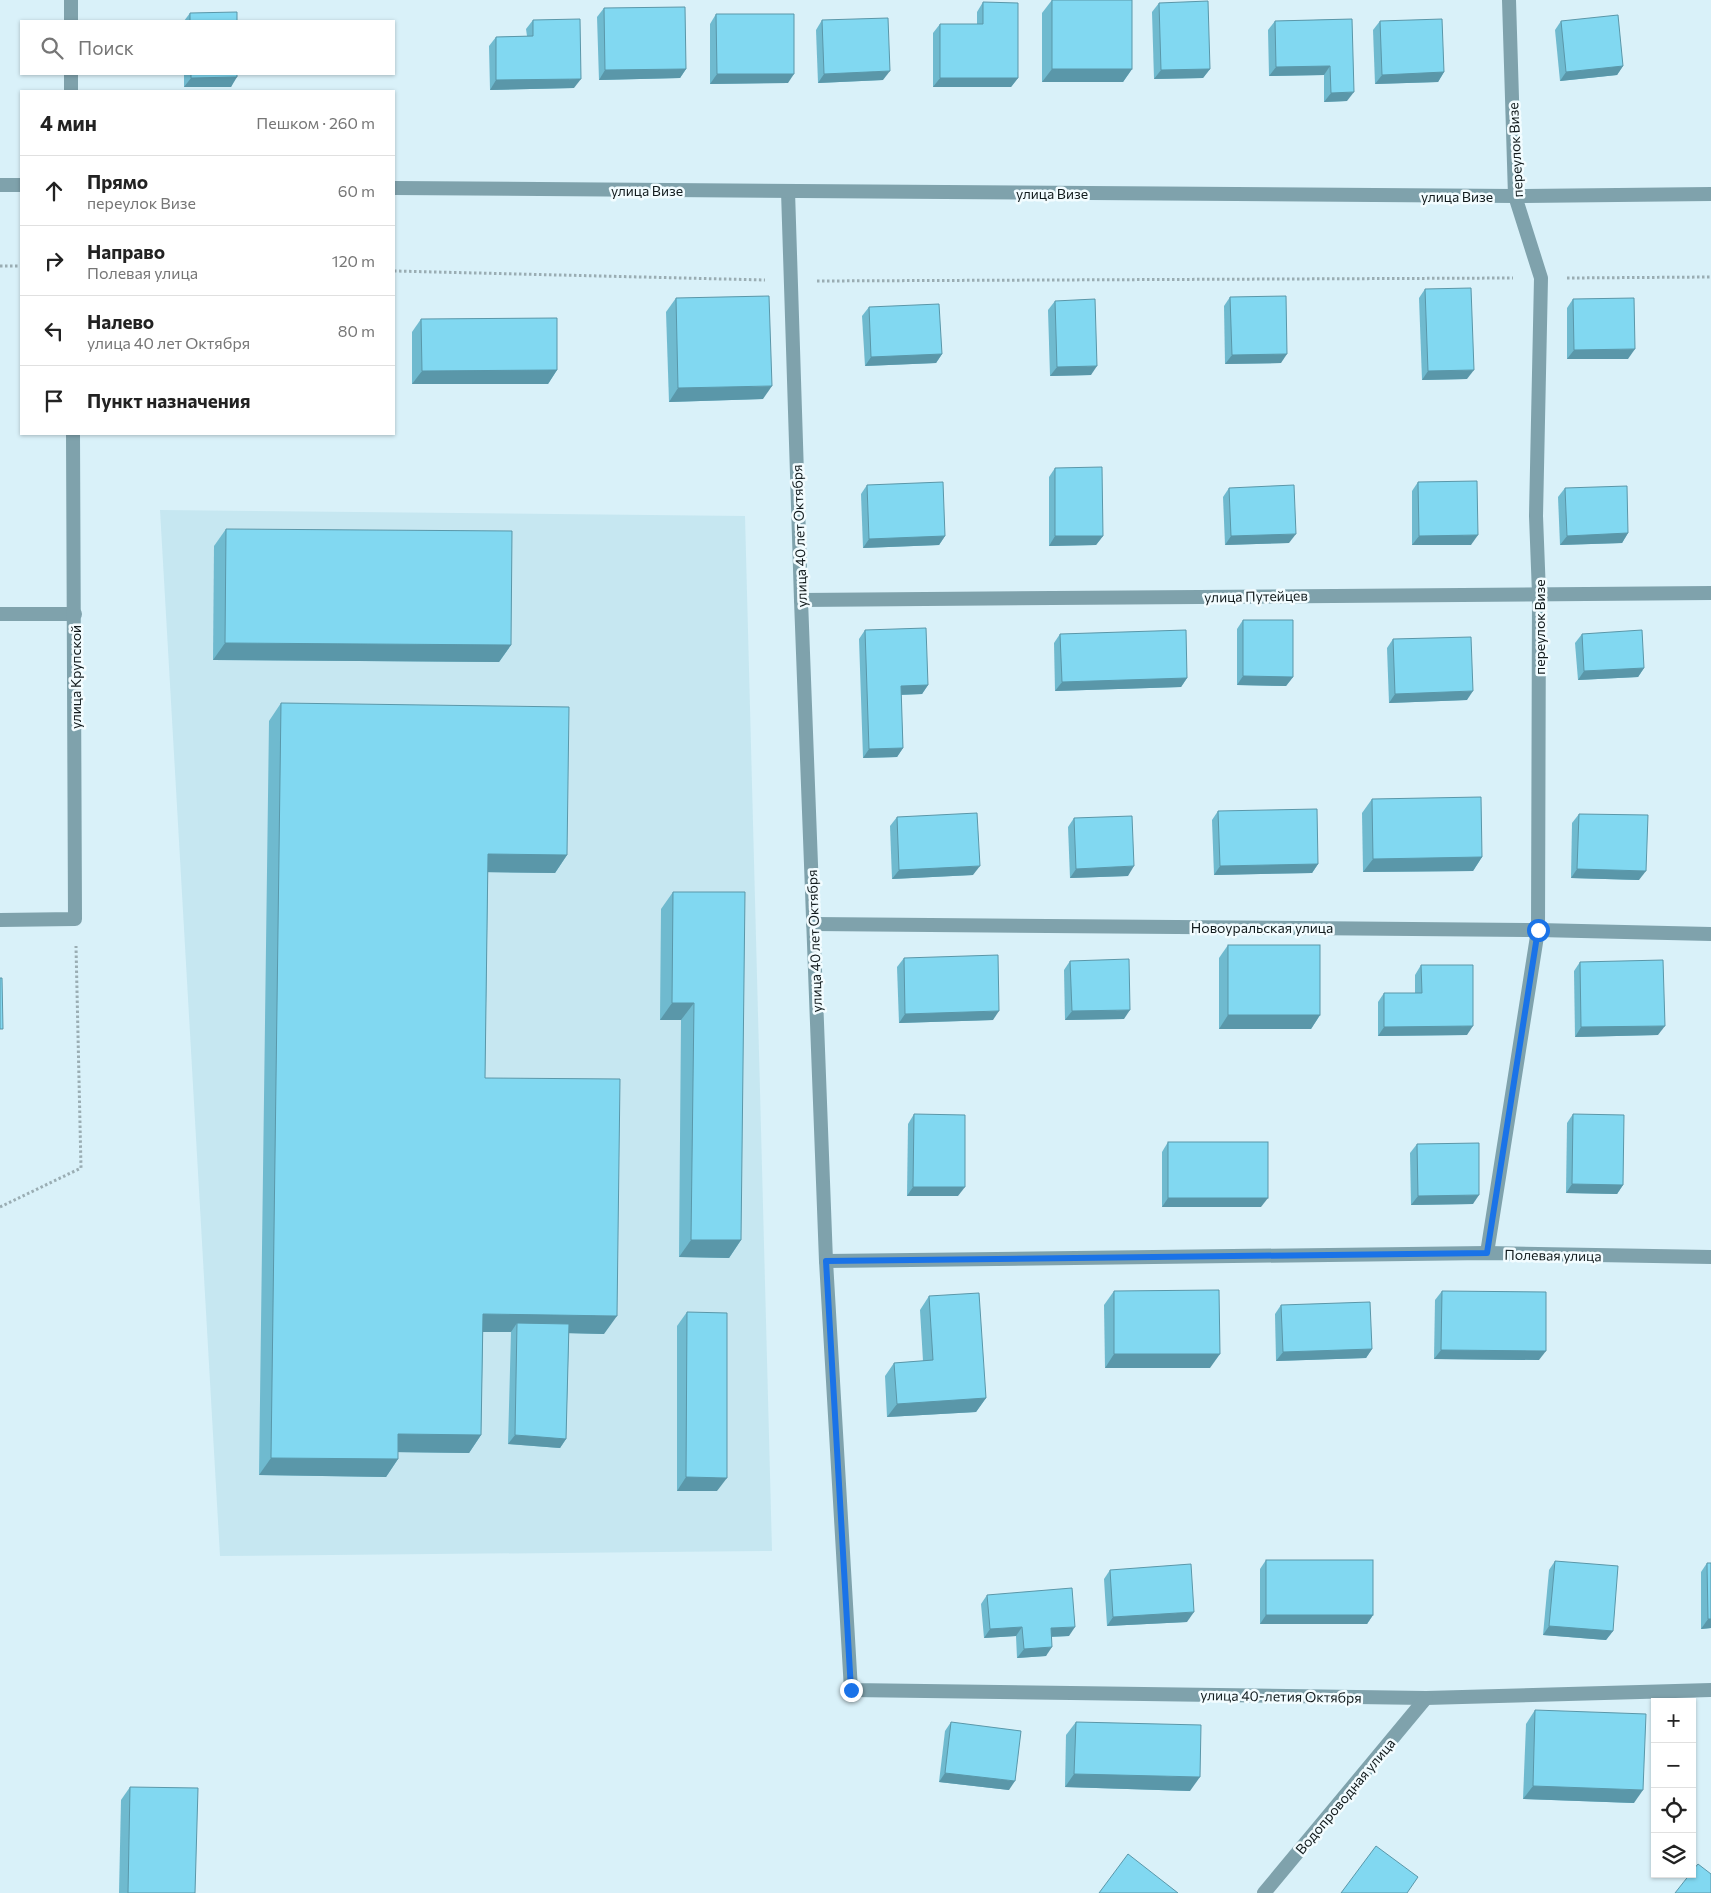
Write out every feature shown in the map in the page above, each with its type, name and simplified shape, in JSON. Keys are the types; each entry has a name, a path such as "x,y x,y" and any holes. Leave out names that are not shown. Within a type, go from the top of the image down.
{"street":[{"path":"71,0 71,20"},
{"name":"переулок Визе","path":"1487,1253 1538,930 1539,594 1536,516 1541,278 1515,196 1509,0"},
{"path":"71,75 71,90"},
{"path":"0,185 20,185"},
{"name":"улица Визе","path":"395,188 1515,196 1711,194"},
{"name":"улица 40 лет Октября","path":"788,191 800,600 826,1261 851,1690"},
{"name":"улица Крупской","path":"73,435 75,919"},
{"name":"улица Путейцев","path":"800,600 1711,593"},
{"path":"0,614 75,614"},
{"path":"0,920 75,919"},
{"name":"Новоуральская улица","path":"813,924 1538,930 1711,934"},
{"name":"Полевая улица","path":"826,1261 1487,1253 1711,1257"},
{"name":"улица 40-летия Октября","path":"851,1690 1426,1698 1711,1690"},
{"name":"Водопроводная улица","path":"1264,1893 1426,1698"}],"path":[{"path":"0,266 20,266"},
{"path":"395,271 791,281 1711,277"},
{"path":"0,1207 81,1168 75,919"}],"shaded area":[{"path":"160,510 745,516 772,1551 220,1556"}],"building":[{"path":"1052,0 1132,0 1132,69 1052,69"},
{"path":"1208,1 1210,69 1161,70 1159,3"},
{"path":"983,2 1018,3 1018,78 940,78 940,24 983,24"},
{"path":"685,7 686,69 605,70 604,8"},
{"path":"237,12 237,20 190,20 190,13"},
{"path":"716,14 794,14 794,74 717,74"},
{"path":"1618,15 1623,66 1566,72 1561,21"},
{"path":"888,18 890,71 824,74 822,20"},
{"path":"580,19 581,79 496,80 496,37 533,36 533,20"},
{"path":"1352,19 1354,92 1331,93 1330,66 1276,67 1275,21"},
{"path":"1442,19 1444,72 1382,75 1380,21"},
{"path":"191,75 237,75 237,77 191,78"},
{"path":"1471,288 1474,370 1428,371 1425,289"},
{"path":"769,296 772,386 678,388 676,298"},
{"path":"1286,296 1287,354 1232,355 1230,297"},
{"path":"1634,298 1635,349 1574,350 1573,299"},
{"path":"1095,299 1097,366 1057,367 1055,301"},
{"path":"939,304 942,354 871,357 869,307"},
{"path":"557,318 557,370 422,371 421,319"},
{"path":"1102,467 1103,536 1055,536 1055,468"},
{"path":"1477,481 1478,535 1419,536 1418,482"},
{"path":"943,482 945,536 869,539 867,485"},
{"path":"1294,485 1296,534 1231,536 1229,488"},
{"path":"1627,486 1628,533 1567,536 1565,488"},
{"path":"226,529 512,531 511,645 225,643"},
{"path":"1243,620 1293,620 1293,677 1243,676"},
{"path":"926,628 928,685 901,686 903,748 869,749 865,630"},
{"path":"1186,630 1187,678 1062,682 1060,634"},
{"path":"1642,630 1644,668 1584,671 1582,634"},
{"path":"1471,637 1473,691 1395,694 1393,639"},
{"path":"281,703 569,707 567,855 488,854 485,1078 620,1079 617,1316 483,1314 481,1435 398,1434 398,1459 271,1458"},
{"path":"1481,797 1482,857 1373,859 1372,799"},
{"path":"1317,809 1318,864 1220,866 1218,811"},
{"path":"977,813 980,866 899,870 897,817"},
{"path":"1579,814 1648,815 1646,871 1577,869"},
{"path":"1132,816 1134,866 1076,869 1074,818"},
{"path":"673,892 745,892 741,1240 691,1240 694,1003 672,1003"},
{"path":"1228,945 1320,945 1320,1015 1228,1015"},
{"path":"998,955 999,1011 905,1014 904,958"},
{"path":"1129,959 1130,1010 1072,1011 1070,961"},
{"path":"1663,960 1665,1026 1581,1027 1580,962"},
{"path":"1421,965 1473,965 1473,1026 1384,1027 1384,993 1422,993"},
{"path":"0,978 2,978 3,1029 0,1029"},
{"path":"914,1114 965,1115 965,1187 913,1187"},
{"path":"1573,1114 1624,1115 1623,1185 1572,1184"},
{"path":"1168,1142 1268,1142 1268,1198 1168,1198"},
{"path":"1479,1143 1479,1195 1418,1196 1417,1144"},
{"path":"1219,1290 1220,1354 1114,1354 1114,1291"},
{"path":"1442,1291 1546,1292 1546,1351 1441,1350"},
{"path":"979,1293 986,1398 897,1404 894,1363 933,1360 929,1296"},
{"path":"1370,1302 1372,1349 1283,1352 1281,1305"},
{"path":"687,1312 727,1313 727,1478 686,1477"},
{"path":"517,1323 569,1324 566,1439 515,1435"},
{"path":"1266,1560 1373,1560 1373,1615 1266,1615"},
{"path":"1555,1561 1618,1566 1613,1631 1549,1626"},
{"path":"1707,1563 1711,1563 1711,1619 1708,1619"},
{"path":"1191,1564 1194,1612 1113,1617 1110,1570"},
{"path":"1072,1588 1075,1627 1051,1628 1052,1647 1024,1649 1022,1627 990,1629 987,1595"},
{"path":"1535,1710 1646,1714 1643,1790 1533,1786"},
{"path":"951,1722 1021,1731 1015,1781 945,1773"},
{"path":"1076,1722 1201,1725 1200,1777 1074,1774"},
{"path":"130,1787 198,1788 195,1893 128,1893"},
{"path":"1376,1846 1418,1877 1407,1893 1341,1893"},
{"path":"1128,1854 1178,1893 1099,1893"},
{"path":"1698,1864 1711,1874 1711,1893 1675,1893 1687,1878 1696,1878 1696,1866"}],"route":[{"path":"851,1690 826,1261 1487,1253 1538,930"}]}
